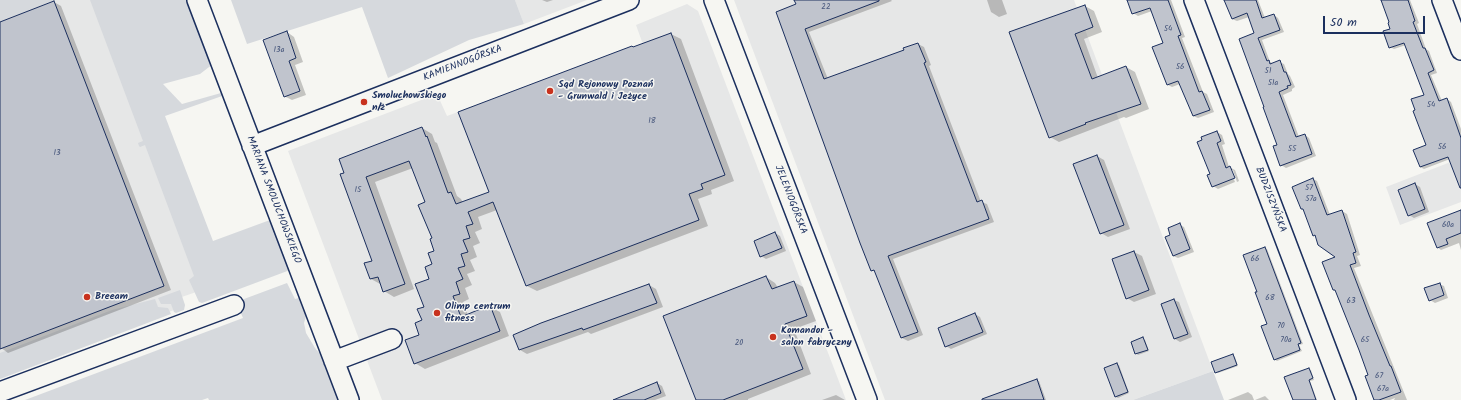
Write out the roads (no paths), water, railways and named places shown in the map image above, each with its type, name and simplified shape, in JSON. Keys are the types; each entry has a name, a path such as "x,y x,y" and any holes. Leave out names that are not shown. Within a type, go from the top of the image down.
{"street":[{"name":"MARIANA SMOLUCHOWSKIEGO","path":"197,0 349,400"},
{"name":"KAMIENNOGÓRSKA","path":"252,146 629,0"},
{"name":"JELENIOGÓRSKA","path":"714,0 867,400"},
{"name":"BUDZISZYŃSKA","path":"1194,0 1346,400"},
{"path":"1442,0 1461,50"},
{"path":"0,392 234,305"},
{"path":"334,361 392,339"}],"place":[{"name":"Sąd Rejonowy Poznań - Grunwald i Jeżyce","path":"550,91"},
{"name":"Smoluchowskiego n/ż","path":"364,102"},
{"name":"Breeam","path":"87,297"},
{"name":"Olimp centrum fitness","path":"437,313"},
{"name":"Komandor - salon fabryczny","path":"773,337"}]}
